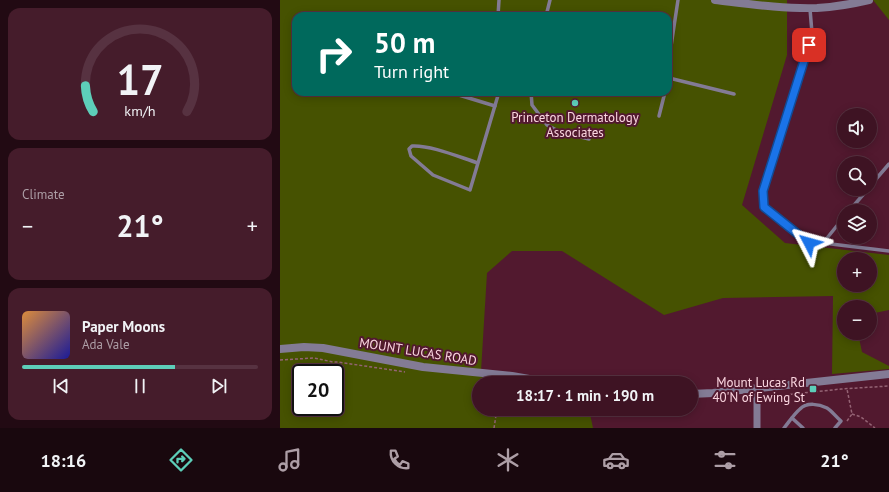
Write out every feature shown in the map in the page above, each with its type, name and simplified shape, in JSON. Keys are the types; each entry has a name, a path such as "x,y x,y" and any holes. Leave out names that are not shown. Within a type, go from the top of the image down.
{"street":[{"path":"715,0 810,8 869,0"},
{"name":"MOUNT LUCAS ROAD","path":"280,349 304,347 323,348 422,367 512,376"},
{"path":"698,393 889,374"},
{"path":"757,388 757,428"}],"lane":[{"path":"498,12 499,0"},
{"path":"547,12 550,0"},
{"path":"672,40 678,0"},
{"path":"810,8 812,33 763,191 764,207 809,243 823,243 889,251"},
{"path":"672,81 734,94"},
{"path":"462,96 495,106"},
{"path":"478,163 434,149 412,146 409,149 410,156 433,176 470,190 498,96"},
{"path":"531,96 532,105 547,125 560,132 589,139"},
{"path":"659,116 664,96"},
{"path":"877,178 889,164"},
{"path":"855,204 862,196"},
{"path":"823,243 837,226"},
{"path":"784,428 800,409 805,405 811,404 827,408 841,421 835,428"},
{"path":"792,418 803,428"}],"path":[{"path":"847,389 852,414"},
{"path":"844,423 852,414"},
{"path":"852,414 861,417 875,428"},
{"path":"494,428 496,416"}],"green space":[{"path":"280,0 787,0 787,55 742,205 785,243 863,252 837,252 837,292 877,292 877,254 889,255 889,310 877,313 877,300 837,300 837,340 859,340 862,352 889,366 889,369 832,374 833,296 723,298 664,315 562,251 512,251 487,273 481,371 511,376 472,376 472,416 590,416 593,428 280,428"},
{"path":"873,0 889,0 889,20"}],"place":[{"name":"Princeton Dermatology Associates","path":"575,103"},
{"name":"Mount Lucas Rd 40'N of Ewing St","path":"813,389"}],"route":[{"path":"809,45 763,191 764,207 809,243"}]}
